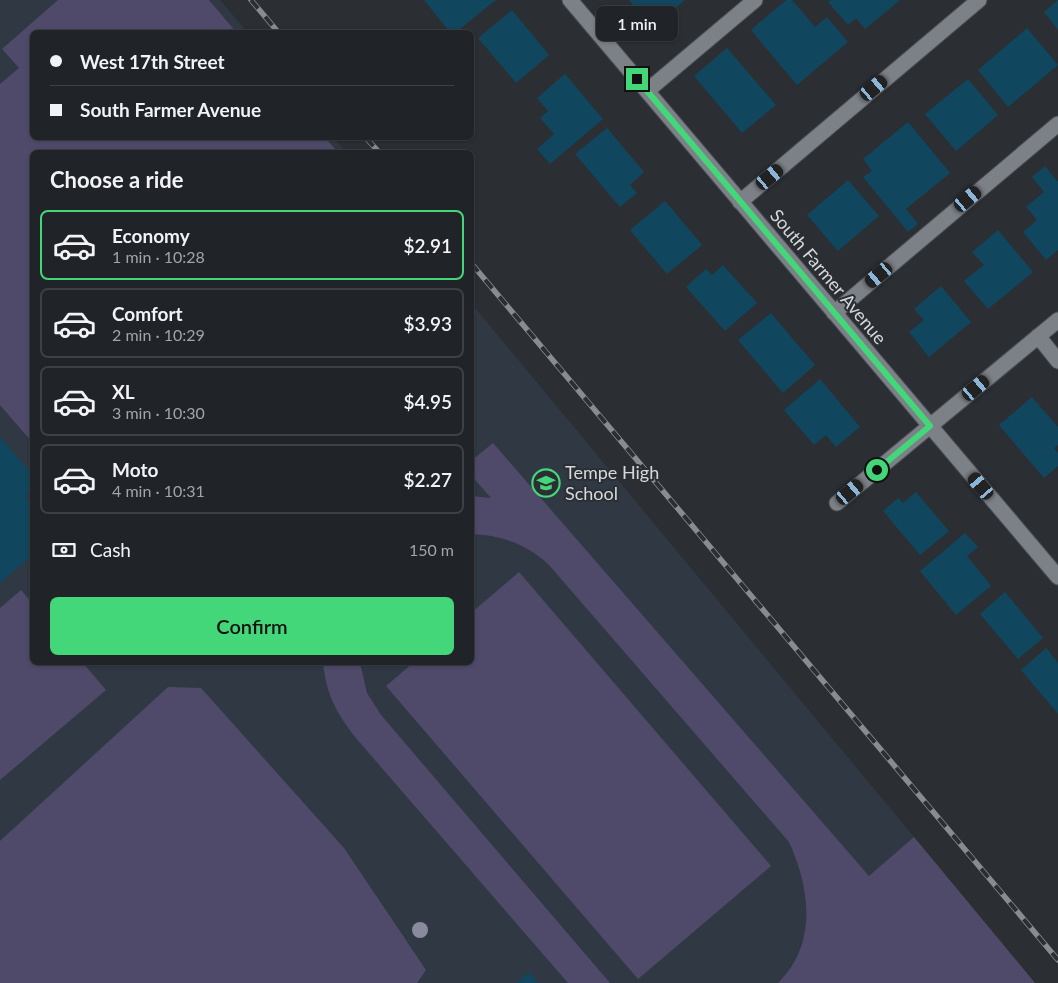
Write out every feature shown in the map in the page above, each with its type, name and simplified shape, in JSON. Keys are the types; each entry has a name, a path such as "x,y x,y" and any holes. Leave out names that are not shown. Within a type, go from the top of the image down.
{"street":[{"name":"South Farmer Avenue","path":"570,0 1058,577"},
{"path":"647,92 755,0"},
{"path":"740,202 979,0"},
{"path":"834,313 1058,124"},
{"path":"837,504 1058,320"},
{"path":"1038,336 1058,361"}],"shaded area":[{"name":"Tempe High School","path":"0,0 220,0 245,30 30,30 30,140 336,140 344,150 30,150 30,665 474,665 474,307 1035,983 0,983"},
{"path":"58,0 209,0 234,30 30,30 30,140 327,140 336,150 30,150 30,440 0,405 0,84 19,68 2,49"},
{"path":"493,443 869,876 914,837 1035,983 778,983 791,968 800,951 805,933 806,915 802,878 789,842 549,565 523,546 493,536 474,534 474,496 491,498 474,478 474,459"},
{"path":"519,572 771,866 638,979 386,686 411,665 474,665 474,610"},
{"path":"21,590 30,601 30,665 85,665 106,690 0,780 0,608"},
{"path":"323,665 360,665 367,693 381,715 610,983 568,983 355,737 342,719 327,685"},
{"path":"168,687 201,688 344,848 426,970 417,983 0,983 0,841"}],"building":[{"path":"424,0 496,0 458,30 448,30"},
{"path":"629,0 685,0 652,27"},
{"path":"786,0 792,0 815,27 827,17 848,42 797,85 751,30"},
{"path":"831,0 900,0 865,29 856,18 848,25 828,2"},
{"path":"1058,0 1058,30 1044,12"},
{"path":"512,10 549,55 516,83 478,38"},
{"path":"1027,28 1058,65 1008,107 978,70"},
{"path":"727,48 776,105 742,133 694,76"},
{"path":"565,74 603,119 550,164 537,149 554,134 540,118 548,111 537,98"},
{"path":"968,79 998,115 956,151 925,114"},
{"path":"908,122 950,173 906,209 918,224 908,232 863,177 872,171 863,159"},
{"path":"607,128 644,172 630,185 637,193 620,207 575,154"},
{"path":"1045,166 1058,182 1058,250 1046,260 1023,232 1037,220 1026,207 1044,192 1032,177"},
{"path":"848,180 879,216 838,251 807,215"},
{"path":"665,201 702,245 667,274 630,230"},
{"path":"998,230 1033,272 988,309 964,281 984,265 972,252"},
{"path":"723,265 757,303 725,331 686,287 706,269 712,275"},
{"path":"941,286 971,322 929,357 909,332 924,320 914,309"},
{"path":"771,313 815,365 783,393 738,340"},
{"path":"820,379 860,427 836,447 826,435 814,445 784,410"},
{"path":"1032,397 1058,427 1058,445 1054,448 1058,453 1058,466 1044,478 999,425"},
{"path":"0,437 30,472 30,492 25,496 30,502 30,557 0,583"},
{"path":"916,492 949,531 920,555 883,511 898,498 903,503"},
{"path":"965,533 978,547 967,556 991,586 956,615 920,571"},
{"path":"1005,592 1043,638 1018,659 980,614"},
{"path":"1046,648 1058,663 1058,714 1021,670"},
{"path":"529,972 538,983 516,983"}],"railway":[{"path":"251,0 276,30"},
{"path":"368,140 377,150"},
{"path":"474,267 1058,960"}],"place":[{"name":"Tempe High School","path":"546,483"}],"route":[{"path":"637,79 930,426 877,470"}]}
